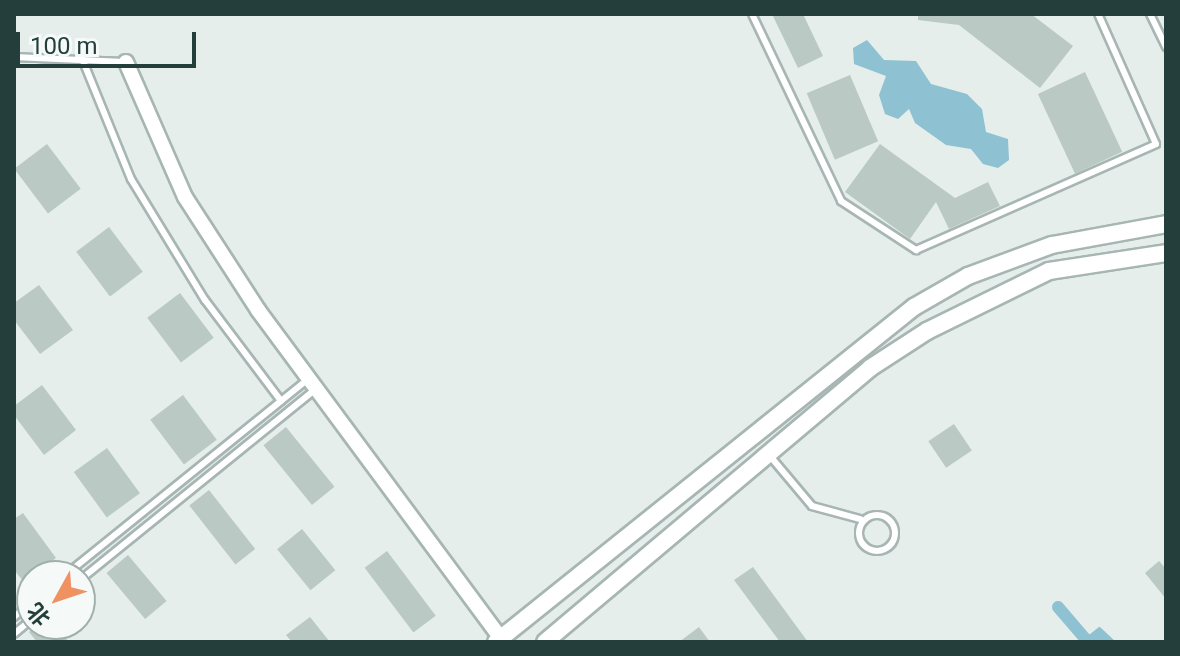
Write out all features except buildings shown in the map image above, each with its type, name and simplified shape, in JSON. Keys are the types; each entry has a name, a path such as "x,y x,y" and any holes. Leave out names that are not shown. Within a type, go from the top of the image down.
{"main road":[{"path":"500,640 914,307 968,276 1052,245 1166,224"},
{"path":"545,642 870,368 984,298 1049,271 1166,253"}],"street":[{"path":"126,62 185,197 312,383 500,640"}],"lane":[{"path":"752,14 841,201 916,250 1156,144 1098,14"},
{"path":"1150,14 1166,47"},
{"path":"14,57 81,56 126,62"},
{"path":"81,56 152,219 281,401"},
{"path":"84,560 281,401 312,383"},
{"path":"96,566 312,383"},
{"path":"768,454 812,506 888,524 896,546 867,546 860,519"}],"water":[{"path":"867,40 884,60 916,61 931,84 967,94 982,109 986,132 1008,139 1009,160 998,168 983,164 971,149 946,145 915,123 909,109 898,119 885,114 879,95 886,76 854,64 853,48"},
{"path":"1099,627 1116,642 1080,642"}],"waterway":[{"path":"1058,607 1088,642"}]}
